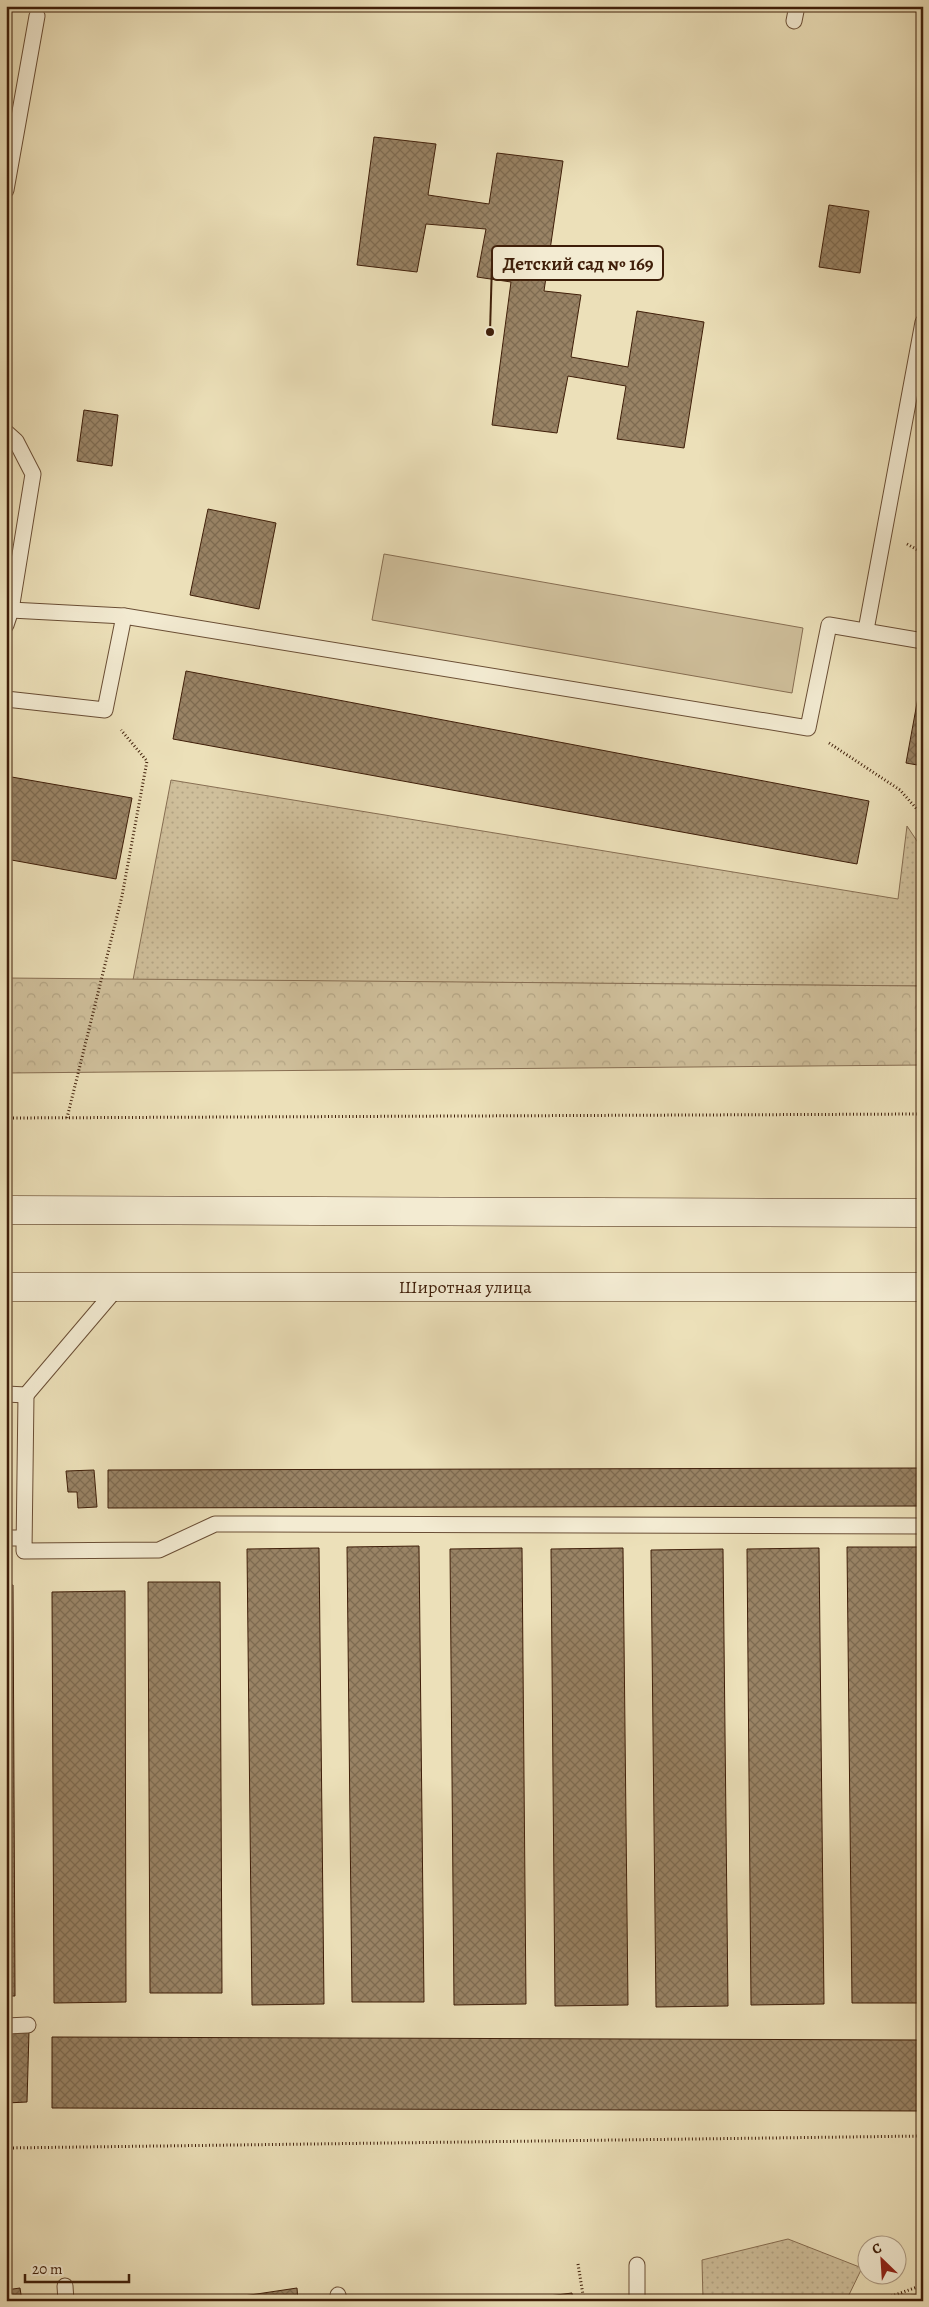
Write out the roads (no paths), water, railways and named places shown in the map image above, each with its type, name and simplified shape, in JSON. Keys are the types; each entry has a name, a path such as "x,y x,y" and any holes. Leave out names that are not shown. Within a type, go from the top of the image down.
{"main road":[{"path":"6,1210 923,1213"},
{"name":"Широтная улица","path":"6,1287 923,1288"}],"lane":[{"path":"6,190 37,16"},
{"path":"866,630 923,322"},
{"path":"6,432 16,442 33,474 11,610 6,626"},
{"path":"11,610 124,616 808,728 829,625 923,641"},
{"path":"6,699 105,710 124,616"},
{"path":"117,1288 26,1395 24,1551 159,1550 215,1524 923,1526"},
{"path":"6,1394 26,1395"},
{"path":"6,1538 23,1538"},
{"path":"6,2026 28,2025"},
{"path":"637,2265 637,2301"}],"place":[{"name":"Детский сад № 169","path":"490,332"}]}
